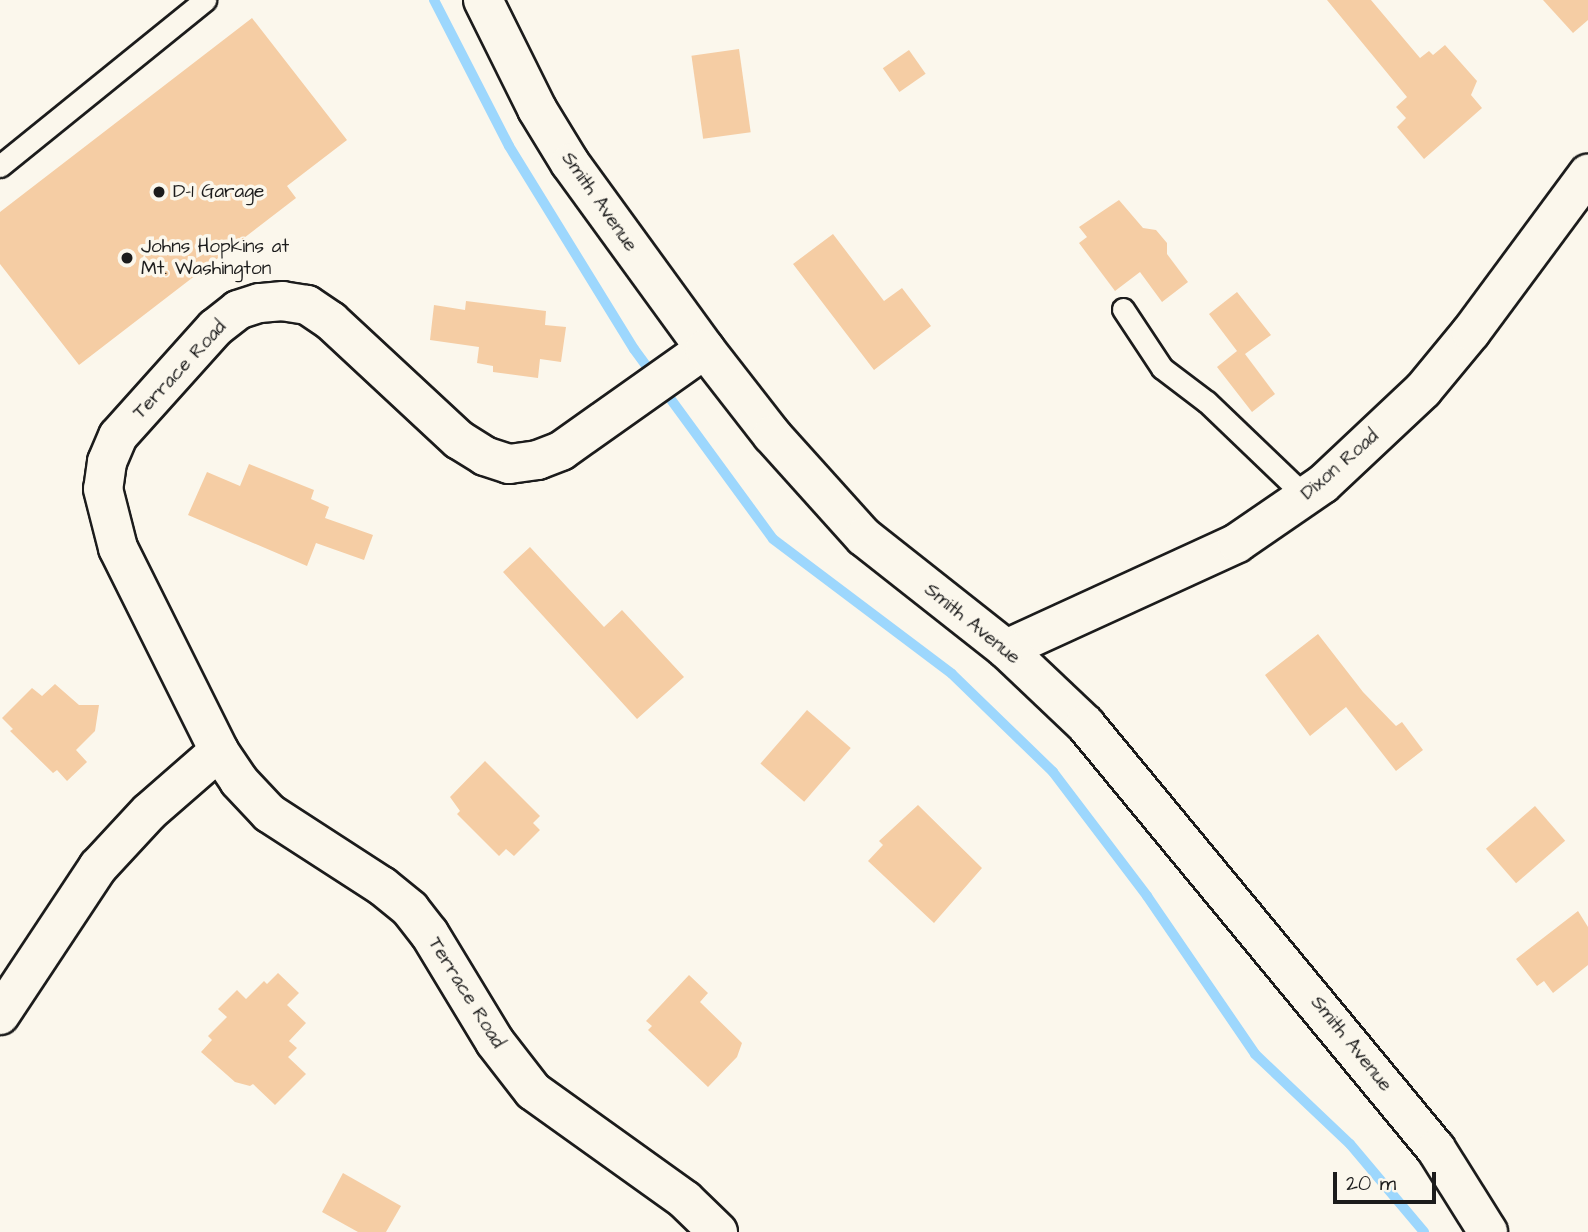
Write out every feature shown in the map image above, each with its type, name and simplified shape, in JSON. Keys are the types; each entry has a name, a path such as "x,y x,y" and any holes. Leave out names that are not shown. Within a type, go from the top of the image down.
{"street":[{"name":"Smith Avenue","path":"483,0 537,109 570,163 705,349 772,435 864,537 1006,649 1085,724 1436,1149 1488,1232"},
{"name":"Dixon Road","path":"1006,649 1237,542 1323,484 1423,390 1471,332 1588,174"},
{"name":"Terrace Road","path":"705,349 561,451 538,460 509,464 485,456 459,440 331,321 307,305 283,301 259,303 239,310 215,328 118,436 107,462 103,489 118,548 219,751 239,781 269,813 382,886 410,909 429,933 495,1042 533,1091 685,1200 718,1232"},
{"path":"0,1015 98,867 149,812 219,751"}],"lane":[{"path":"0,166 205,0"},
{"path":"1123,309 1162,368 1207,402 1305,496"}],"building":[{"path":"1327,0 1371,0 1420,58 1429,51 1433,55 1445,45 1477,81 1471,95 1482,108 1424,159 1397,127 1406,118 1396,107 1407,97"},
{"path":"1543,0 1588,0 1588,20 1573,33"},
{"name":"D-1 Garage","path":"252,18 347,140 287,186 296,198 79,365 0,264 0,212"},
{"path":"739,49 751,132 703,139 691,56"},
{"path":"909,50 926,74 899,92 883,68"},
{"path":"1119,200 1143,228 1156,230 1167,243 1167,254 1188,282 1162,302 1140,272 1115,291 1079,243 1087,237 1079,227"},
{"path":"833,234 884,301 902,288 931,326 874,370 793,264"},
{"path":"1237,292 1271,335 1245,354 1275,394 1252,412 1217,367 1237,351 1209,314"},
{"path":"466,301 546,311 545,325 566,327 561,362 540,359 538,378 493,372 493,366 477,363 479,347 430,340 434,305 465,310"},
{"path":"249,464 314,490 311,499 329,507 325,518 373,535 364,560 316,543 307,566 188,515 207,472 240,486"},
{"path":"530,547 604,627 622,610 684,677 637,719 503,572"},
{"path":"1318,634 1363,692 1396,726 1402,722 1423,750 1396,771 1346,707 1310,736 1265,675"},
{"path":"55,684 79,705 99,705 95,731 76,750 87,762 67,781 57,770 53,773 10,731 13,729 2,718 32,688 42,696"},
{"path":"807,710 851,748 804,802 760,764"},
{"path":"485,761 540,816 533,823 540,830 514,856 506,849 499,856 457,814 460,811 450,797"},
{"path":"918,805 982,868 934,923 868,861 883,845 879,841"},
{"path":"1535,806 1565,841 1516,883 1486,849"},
{"path":"1578,911 1588,927 1588,965 1553,993 1544,981 1537,986 1516,959"},
{"path":"278,973 299,993 287,1005 306,1023 289,1041 297,1048 288,1057 306,1074 275,1105 253,1084 250,1086 235,1082 201,1052 212,1040 208,1036 227,1017 218,1009 237,990 246,999 264,981 267,984"},
{"path":"689,975 708,993 700,1002 742,1043 737,1057 708,1087 648,1030 652,1026 646,1021"},
{"path":"343,1173 401,1206 386,1232 358,1232 322,1212"}],"waterway":[{"path":"434,0 509,146 634,349 773,539 952,674 1053,772 1147,896 1255,1054 1350,1144 1424,1232"}],"place":[{"name":"D-1 Garage","path":"159,192"},
{"name":"Johns Hopkins at Mt. Washington","path":"127,258"}]}
